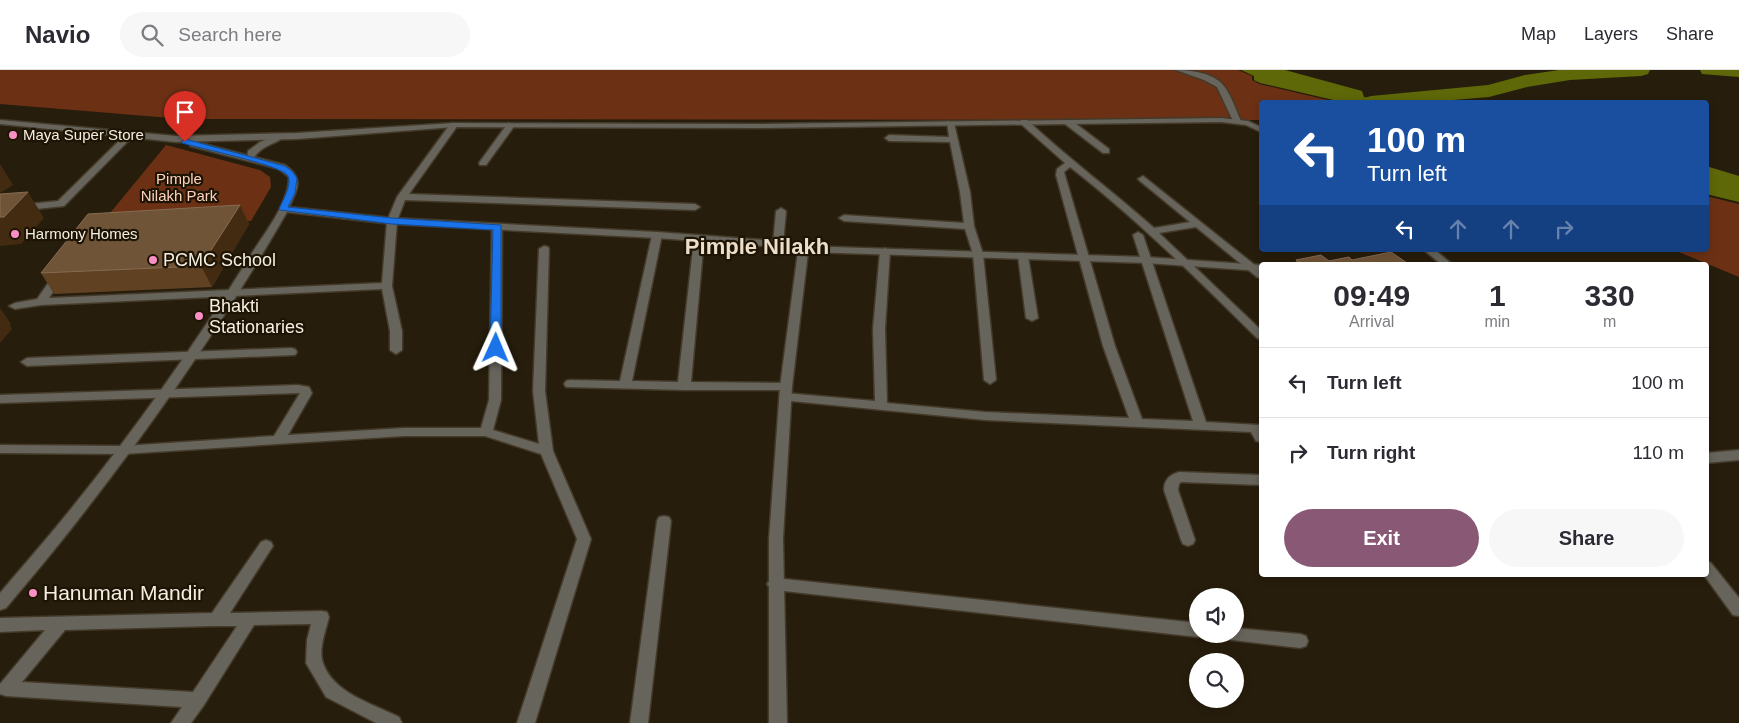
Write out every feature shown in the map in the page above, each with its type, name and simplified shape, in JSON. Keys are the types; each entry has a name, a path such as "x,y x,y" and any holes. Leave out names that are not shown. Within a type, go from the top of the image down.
{"street":[{"path":"1180,70 1206,78 1220,86 1237,121"},
{"path":"176,140 280,137 454,125 755,126 1237,121 1248,123 1259,129"},
{"path":"0,122 176,140 282,167 290,172 293,178 290,193 283,209 233,293 190,357 82,505 0,604"},
{"path":"1024,122 1070,163 1106,190 1187,263 1259,334"},
{"path":"1068,122 1106,151"},
{"path":"950,123 965,192 969,226 978,254 990,380"},
{"path":"396,350 396,331 387,286 392,221 402,197 454,125"},
{"path":"483,163 511,125"},
{"path":"0,210 61,204 130,135"},
{"path":"250,158 251,153 258,147 280,137"},
{"path":"889,138 954,140"},
{"path":"1070,163 1060,170 1060,175 1110,346 1138,424"},
{"path":"1143,179 1259,270"},
{"path":"402,197 695,207"},
{"path":"283,209 392,221 657,235 778,244 803,249 1146,260 1259,270"},
{"path":"778,244 781,211"},
{"path":"844,218 969,226"},
{"path":"1151,231 1199,224"},
{"path":"486,432 495,400 497,227"},
{"path":"625,385 657,235"},
{"path":"1138,235 1201,425"},
{"path":"684,386 699,239"},
{"path":"526,723 584,539 546,451 539,392 544,249"},
{"path":"778,723 776,539 786,392 803,249"},
{"path":"881,406 879,330 885,251"},
{"path":"1432,252 1444,262"},
{"path":"1023,256 1032,318"},
{"path":"41,302 68,263"},
{"path":"15,306 41,302 387,286"},
{"path":"27,362 291,352"},
{"path":"570,384 684,386 786,392 881,406 985,416 1256,428 1259,434"},
{"path":"0,399 305,390 306,393 280,439"},
{"path":"0,449 123,450 404,432 486,432 546,451"},
{"path":"1709,458 1739,455"},
{"path":"1188,540 1171,490 1173,479 1179,477 1259,480"},
{"path":"639,723 664,521"},
{"path":"216,621 266,546"},
{"path":"1709,571 1739,610"},
{"path":"776,584 1189,629"},
{"path":"0,626 321,617 315,640 314,663 332,692 382,720"},
{"path":"180,723 198,700 249,620"},
{"path":"3,692 60,624"},
{"path":"1244,636 1300,642"},
{"path":"3,692 198,700"}],"green space":[{"path":"0,70 1238,70 1252,76 1252,80 1259,84 1327,100 1259,100 1259,120 183,119 0,104"},
{"name":"Pimple Nilakh Park","path":"166,145 260,170 270,177 271,187 251,221 97,229"},
{"path":"1709,197 1739,204 1739,277 1709,265 1709,262 1703,262 1679,252 1709,252"}],"shaded area":[{"path":"1241,70 1285,70 1362,91 1364,97 1377,100 1333,100 1260,83 1254,80 1254,76"},
{"path":"1709,167 1739,176 1739,202 1709,195"}],"building":[{"path":"28,192 4,217 0,217 0,194"},
{"path":"240,205 201,266 41,273 88,214"},
{"path":"1391,252 1406,262 1299,262 1296,260 1321,255 1329,261 1349,257 1352,260"}],"waterway":[{"path":"1392,100 1489,91 1525,81 1570,74 1641,70"},
{"path":"1709,70 1739,71"}],"place":[{"name":"Maya Super Store","path":"13,135"},
{"name":"Harmony Homes","path":"15,234"},
{"name":"PCMC School","path":"153,260"},
{"name":"Bhakti Stationaries","path":"199,316"},
{"name":"Hanuman Mandir","path":"33,593"}],"district":[{"name":"Pimple Nilakh","path":"757,246"}],"route":[{"path":"185,142 262,161 282,167 290,172 293,178 290,193 283,209 392,221 497,227 496,348"}]}
